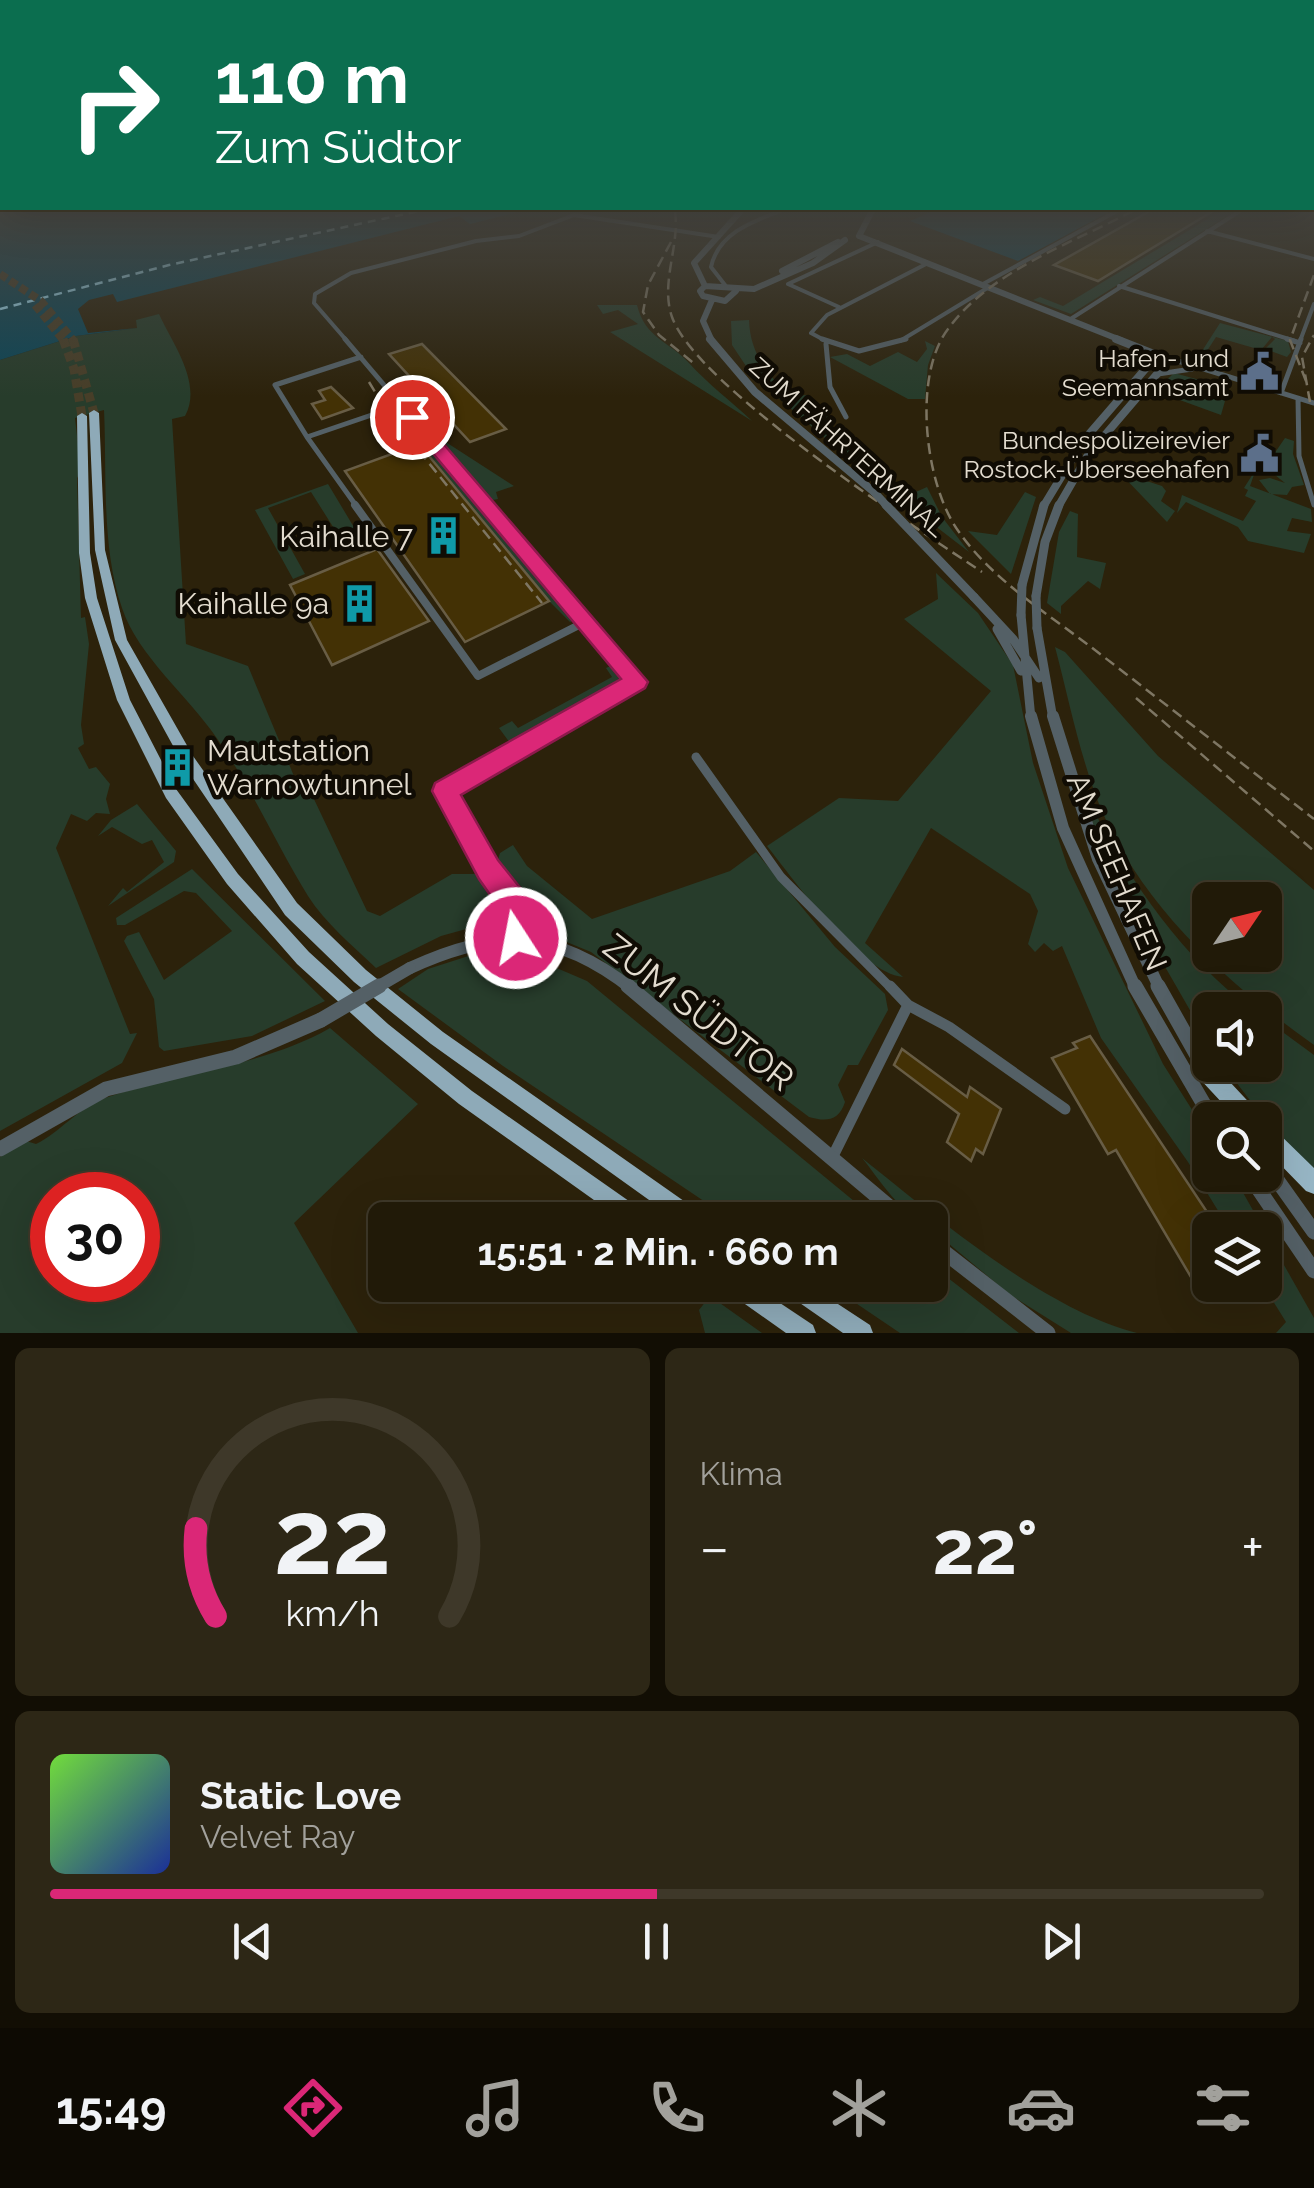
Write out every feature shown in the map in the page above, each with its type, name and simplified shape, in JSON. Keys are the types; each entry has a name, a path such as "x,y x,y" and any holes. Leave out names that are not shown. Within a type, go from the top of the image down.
{"highway":[{"path":"615,1202 368,1018 270,923 201,841 123,706 105,650 86,558 88,414 98,530 112,620 188,760 292,908 360,976 436,1038 668,1202"},
{"path":"1217,1082 1235,1102"},
{"path":"1282,1151 1314,1183"},
{"path":"760,1302 805,1333"},
{"path":"816,1302 862,1333"}],"street":[{"path":"354,273 319,290 314,303 636,682 444,791 488,870 514,904 516,938"},
{"name":"ZUM FÄHRTERMINAL","path":"699,273 709,285"},
{"name":"ZUM FÄHRTERMINAL","path":"702,273 709,285"},
{"path":"716,273 736,291 757,289 786,273"},
{"path":"811,273 788,284 840,308"},
{"path":"907,273 811,328 826,344 845,352 876,352 929,326 1008,273"},
{"path":"955,273 1165,358 1314,403"},
{"path":"1069,320 1139,273"},
{"name":"ZUM FÄHRTERMINAL","path":"709,285 700,293 712,300 704,314 704,326 728,364 874,492 1024,652 1043,683"},
{"path":"709,285 725,285"},
{"path":"1119,286 1300,342"},
{"path":"712,300 728,300 736,291"},
{"path":"1282,394 1314,304"},
{"path":"826,344 830,387 846,417"},
{"path":"1130,344 1141,352 1147,368"},
{"path":"360,357 275,385 307,437 478,676 585,622"},
{"name":"AM SEEHAFEN","path":"1192,1046 1153,978 1098,862 1056,741 1043,683 1037,628 1036,596 1044,543 1060,497 1082,458 1169,363 1165,358 1147,368 1071,453 1046,492 1028,539 1021,615 1026,685 1040,758 1080,870 1129,976 1203,1102"},
{"path":"1158,374 1202,370"},
{"path":"1298,398 1299,456 1314,505"},
{"path":"307,437 401,405"},
{"name":"ZUM FÄHRTERMINAL","path":"989,615 1014,655 1026,685"},
{"path":"696,757 759,848 823,924 908,1006 949,1028 1065,1109"},
{"name":"ZUM SÜDTOR","path":"0,1149 106,1088 262,1049 410,968 463,946 516,938 566,948 608,972 884,1202"},
{"path":"832,1158 908,1006"},
{"path":"1282,1187 1314,1232"},
{"path":"1282,1226 1314,1270"},
{"path":"1282,1227 1314,1284"},
{"path":"948,1255 1048,1333"}],"green space":[{"path":"1118,273 1136,273 1071,314 1033,300 1040,297 1063,306"},
{"path":"597,305 637,305 652,332 752,421 610,332 638,324 618,310 603,314"},
{"path":"159,314 184,364 190,390 185,416 172,419 186,644 248,666 296,781 304,778 367,911 380,916 452,874 478,874 477,878 497,896 488,923 441,936 376,968 323,916 296,876 229,756 129,626 111,560 104,410 75,418 81,471 77,478 81,618 85,617 89,644 81,725 84,744 78,748 89,769 96,767 110,784 106,799 110,814 96,813 87,821 71,814 56,848 130,1034 137,1033 122,1063 0,1131 0,360 76,336 137,328 136,320"},
{"path":"749,320 757,354 775,381 792,396 808,395 816,408 824,408 836,433 909,495 927,487 942,517 969,552 856,465 752,375 732,345 731,321"},
{"path":"1220,323 1288,341 1291,352 1287,357 1265,349 1275,339 1272,337 1261,350 1216,337 1205,354 1221,365 1218,370 1195,362"},
{"path":"925,341 935,346 928,365 925,399 908,399 830,357 847,354 870,366 898,352 917,362 927,349"},
{"path":"1174,373 1211,383 1209,389 1225,401 1221,415 1155,391"},
{"path":"396,414 404,415 574,620 570,622 549,601"},
{"path":"438,437 514,486 496,492 498,499 482,502 432,440"},
{"path":"1285,438 1294,441 1293,454 1304,485 1292,487 1287,495 1270,494 1259,480 1270,478 1285,483 1265,467"},
{"path":"1256,469 1250,486 1311,509 1312,522 1292,518 1287,531 1311,534 1304,553 1248,541 1238,527 1186,502 1177,513 1182,495 1243,521 1256,501 1245,496 1248,490 1244,488"},
{"path":"1119,472 1162,486 1166,491 1161,501 1175,511 1167,522"},
{"path":"328,484 361,539 347,549 311,492 268,508 305,574 293,579 255,510"},
{"path":"1025,492 1036,497 1011,574 968,531 997,535"},
{"path":"1070,511 1078,514 1077,557 1106,563 1100,589 1088,581 1061,606 1061,614 1047,603 1059,532"},
{"path":"936,573 978,613 1013,665 1033,763 1068,868 1163,1064 1192,1110 1192,1168 1101,1038 1062,946 1053,951 1044,943 1035,952 1028,944 1038,911 1030,894 931,828 865,943 903,977 886,972 848,943 767,846 839,798 898,801 991,691 904,619 938,599"},
{"path":"1055,647 1065,652 1158,756 1314,890 1314,1045 1282,1022 1282,992 1245,992 1222,972 1282,972 1282,882 1192,882 1192,942 1164,911 1119,845 1101,809"},
{"path":"615,664 622,675 617,686 510,743 499,728 512,721 518,728 612,677 606,668"},
{"path":"137,804 176,851 174,862 108,906 123,888 127,892 164,862 152,840 142,844 112,827 98,836 111,820"},
{"path":"1092,807 1141,891 1192,954 1192,972 1209,972 1230,992 1192,992 1192,1014 1114,878 1089,813"},
{"path":"513,845 527,866 592,919 730,871 756,852 835,947 885,994 888,1010 858,1065 848,1065 838,1085 845,1102 839,1113 826,1119 809,1117 591,952 530,923 497,863 500,853"},
{"path":"192,869 325,1001 252,1036 164,1051 159,1047 154,999 124,941 127,936 139,932 164,980 232,931 196,893 184,891 125,925 117,925 116,918"},
{"path":"484,951 488,958 545,963 587,981 855,1202 705,1202 503,1066 398,989 428,969"},
{"path":"330,1028 418,1104 294,1223 358,1333 0,1333 0,1157 26,1141 36,1144 45,1139 105,1098 278,1051"},
{"path":"1282,1031 1314,1055 1314,1174 1282,1142 1282,1102 1251,1102 1236,1082 1282,1082"},
{"path":"862,1158 918,1202 898,1202"},
{"path":"1207,1192 1243,1192 1254,1212 1219,1212"},
{"path":"948,1226 1066,1304 1137,1333 1071,1333 1009,1294 948,1243"},
{"path":"1282,1261 1314,1318 1314,1333 1276,1333 1286,1322 1274,1302 1282,1302"},
{"path":"948,1278 1019,1333 900,1333 854,1302 948,1302"},
{"path":"705,1302 718,1302 762,1333 705,1333 699,1310"}],"water":[{"path":"0,273 232,273 117,302 113,294 89,300 78,309 88,333 137,328 76,336 0,360"}],"building":[{"path":"1077,273 1111,273 1098,281"},
{"path":"422,344 506,429 470,442 389,354"},
{"path":"331,387 353,408 322,419 312,404 325,400 319,391"},
{"name":"Kaihalle 7","path":"419,444 549,601 465,642 345,471"},
{"name":"Kaihalle 9a","path":"377,549 429,621 332,665 290,585"},
{"path":"1090,1036 1207,1212 1192,1212 1192,1279 1116,1150 1108,1154 1052,1058 1077,1048 1073,1043"},
{"path":"902,1049 967,1097 970,1087 1001,1109 983,1154 976,1149 971,1161 947,1142 959,1114 894,1065"}],"ferry route":[{"path":"0,309 137,273"}],"tunnel":[{"path":"0,274 41,301 73,340"},
{"path":"35,305 64,340"},
{"path":"64,340 74,369 82,416"},
{"path":"73,340 94,413"}],"railway":[{"path":"654,273 643,312 659,335 696,365"},
{"path":"670,273 672,317 689,346 721,380 811,454 982,572"},
{"path":"1012,273 986,291 948,329 930,374 927,431 931,460 947,512 972,549 1003,580 1314,819"},
{"path":"1306,381 1290,340 1314,275"},
{"path":"1310,402 1302,357 1314,335"},
{"path":"369,382 386,410 542,603"},
{"path":"1136,698 1314,851"}],"place":[{"name":"Hafen- und Seemannsamt","path":"1259,372"},
{"name":"Bundespolizeirevier Rostock-Überseehafen","path":"1260,454"},
{"name":"Kaihalle 7","path":"443,536"},
{"name":"Kaihalle 9a","path":"359,603"},
{"name":"Mautstation Warnowtunnel","path":"177,767"}],"route":[{"path":"412,417 636,682 444,791 488,870 510,895 517,915 516,938"}]}
